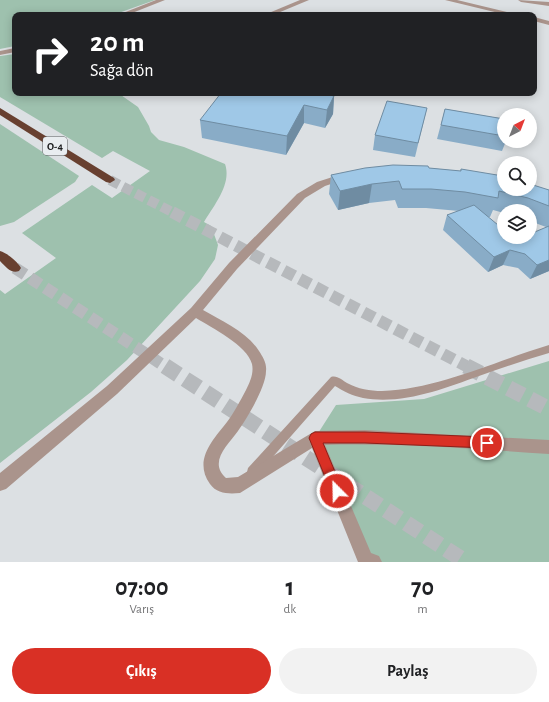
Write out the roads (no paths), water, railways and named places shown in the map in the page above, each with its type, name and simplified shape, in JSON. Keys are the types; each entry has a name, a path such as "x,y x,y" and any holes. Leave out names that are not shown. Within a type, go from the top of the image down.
{"highway":[{"name":"O-4","path":"0,111 110,180"},
{"path":"0,255 15,268"}],"street":[{"path":"129,12 162,0"},
{"path":"275,12 306,0"},
{"path":"448,0 502,12"},
{"path":"521,0 549,4"},
{"path":"537,20 549,23"},
{"path":"0,53 12,51"},
{"path":"0,483 112,390 195,311 266,230 301,196 321,184 339,177 360,173"},
{"path":"195,311 237,338 249,349 258,361 260,374 233,425 217,446 211,458 211,470 217,480 227,487 240,485 315,438 365,437 432,439 549,447"},
{"path":"315,438 365,559 373,562"}],"lane":[{"path":"240,485 334,380 352,391 364,394 384,395 411,392 446,384 549,349"}],"tunnel":[{"path":"110,180 174,213"},
{"path":"172,212 468,367"},
{"path":"15,268 166,367"},
{"path":"165,366 466,562"},
{"path":"466,366 549,409"}]}
